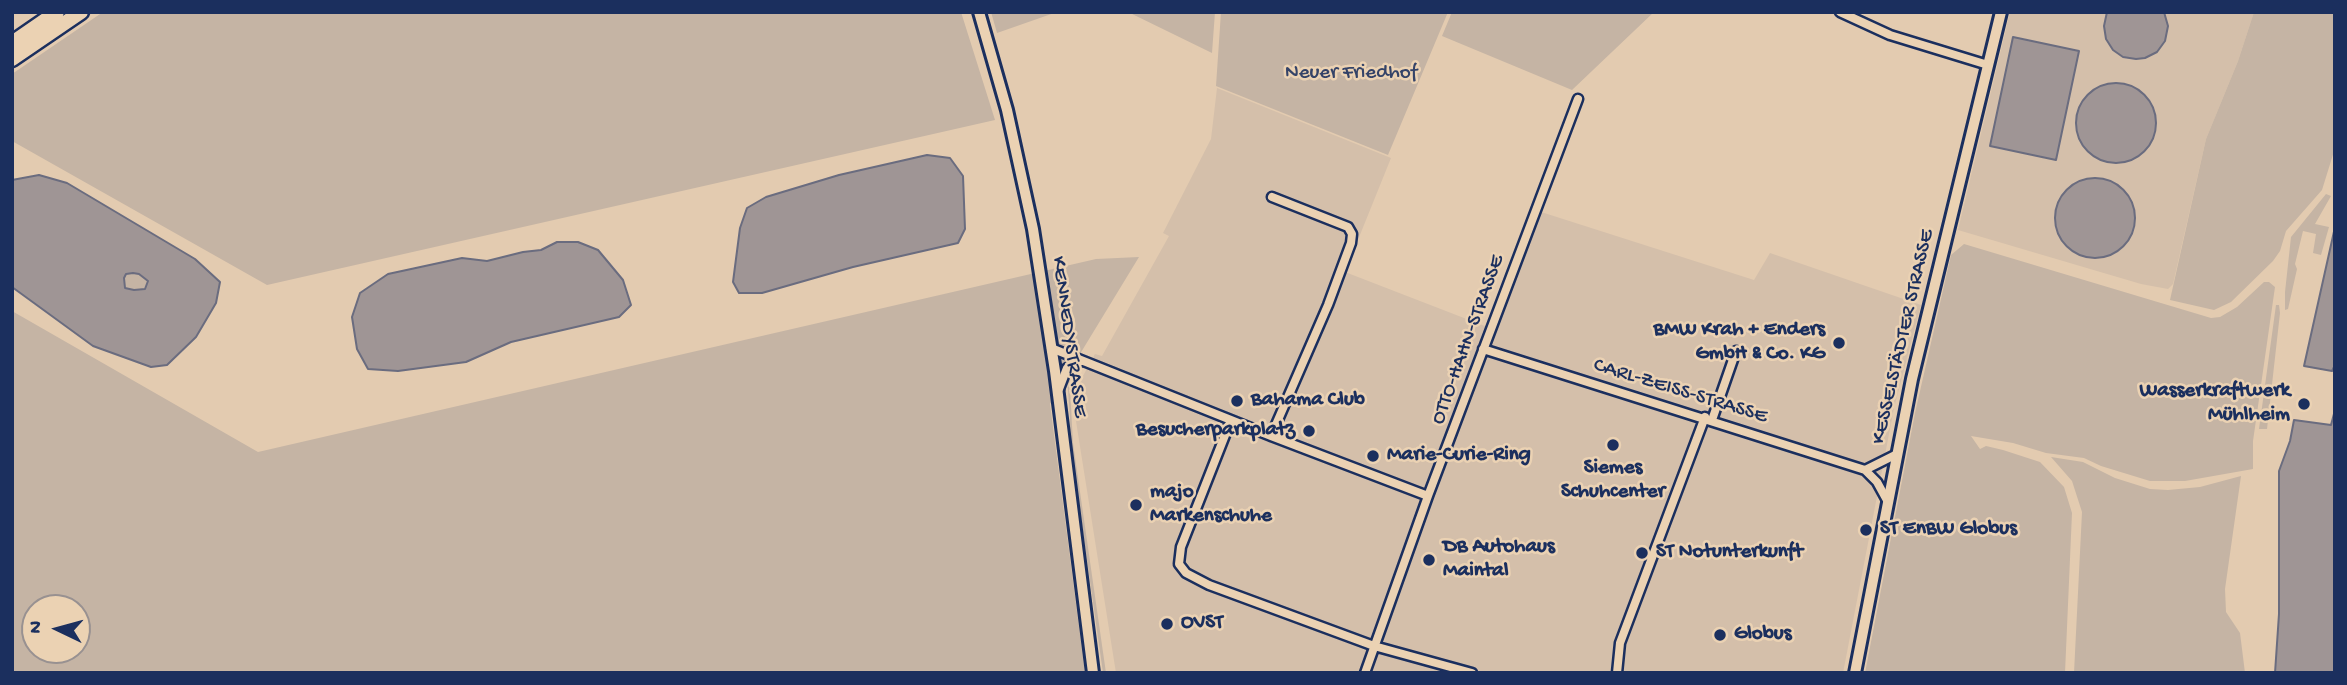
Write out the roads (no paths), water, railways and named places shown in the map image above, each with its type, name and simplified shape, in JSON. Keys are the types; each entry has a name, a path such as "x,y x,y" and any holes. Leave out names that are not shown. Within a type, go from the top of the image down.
{"highway":[{"path":"12,43 57,12"},
{"path":"12,59 81,12"}],"main road":[{"name":"KENNEDYSTRASSE","path":"979,12 1024,182 1058,396 1093,673"},
{"name":"KESSELSTÄDTER STRASSE","path":"1855,673 1912,379 2001,12"}],"street":[{"path":"1840,12 1889,36 1989,65"},
{"name":"OTTO-HAHN-STRASSE","path":"1365,673 1578,99"},
{"path":"1271,436 1328,305 1352,234 1348,227 1272,197"},
{"path":"1051,348 1429,496"},
{"name":"CARL-ZEISS-STRASSE","path":"1483,349 1708,418 1865,470"},
{"path":"1616,673 1620,643 1736,351"},
{"path":"1058,396 1067,368 1081,361"},
{"path":"1231,420 1181,547 1178,558 1182,569 1192,578 1209,585 1374,646 1472,673"},
{"path":"1888,502 1877,482 1865,470 1897,454"}],"place":[{"name":"BMW Krah + Enders GmbH & Co. KG","path":"1839,343"},
{"name":"Bahama Club","path":"1237,401"},
{"name":"Wasserkraftwerk Mühlheim","path":"2304,404"},
{"name":"Besucherparkplatz","path":"1309,431"},
{"name":"Siemes Schuhcenter","path":"1613,445"},
{"name":"Marie-Curie-Ring","path":"1373,456"},
{"name":"majo Markenschuhe","path":"1136,505"},
{"name":"ST EnBW Globus","path":"1866,530"},
{"name":"ST Notunterkunft","path":"1642,553"},
{"name":"DB Autohaus Maintal","path":"1429,560"},
{"name":"OVST","path":"1167,624"},
{"name":"Globus","path":"1720,635"}],"park label":[{"name":"Neuer Friedhof","path":"1351,74"}]}
